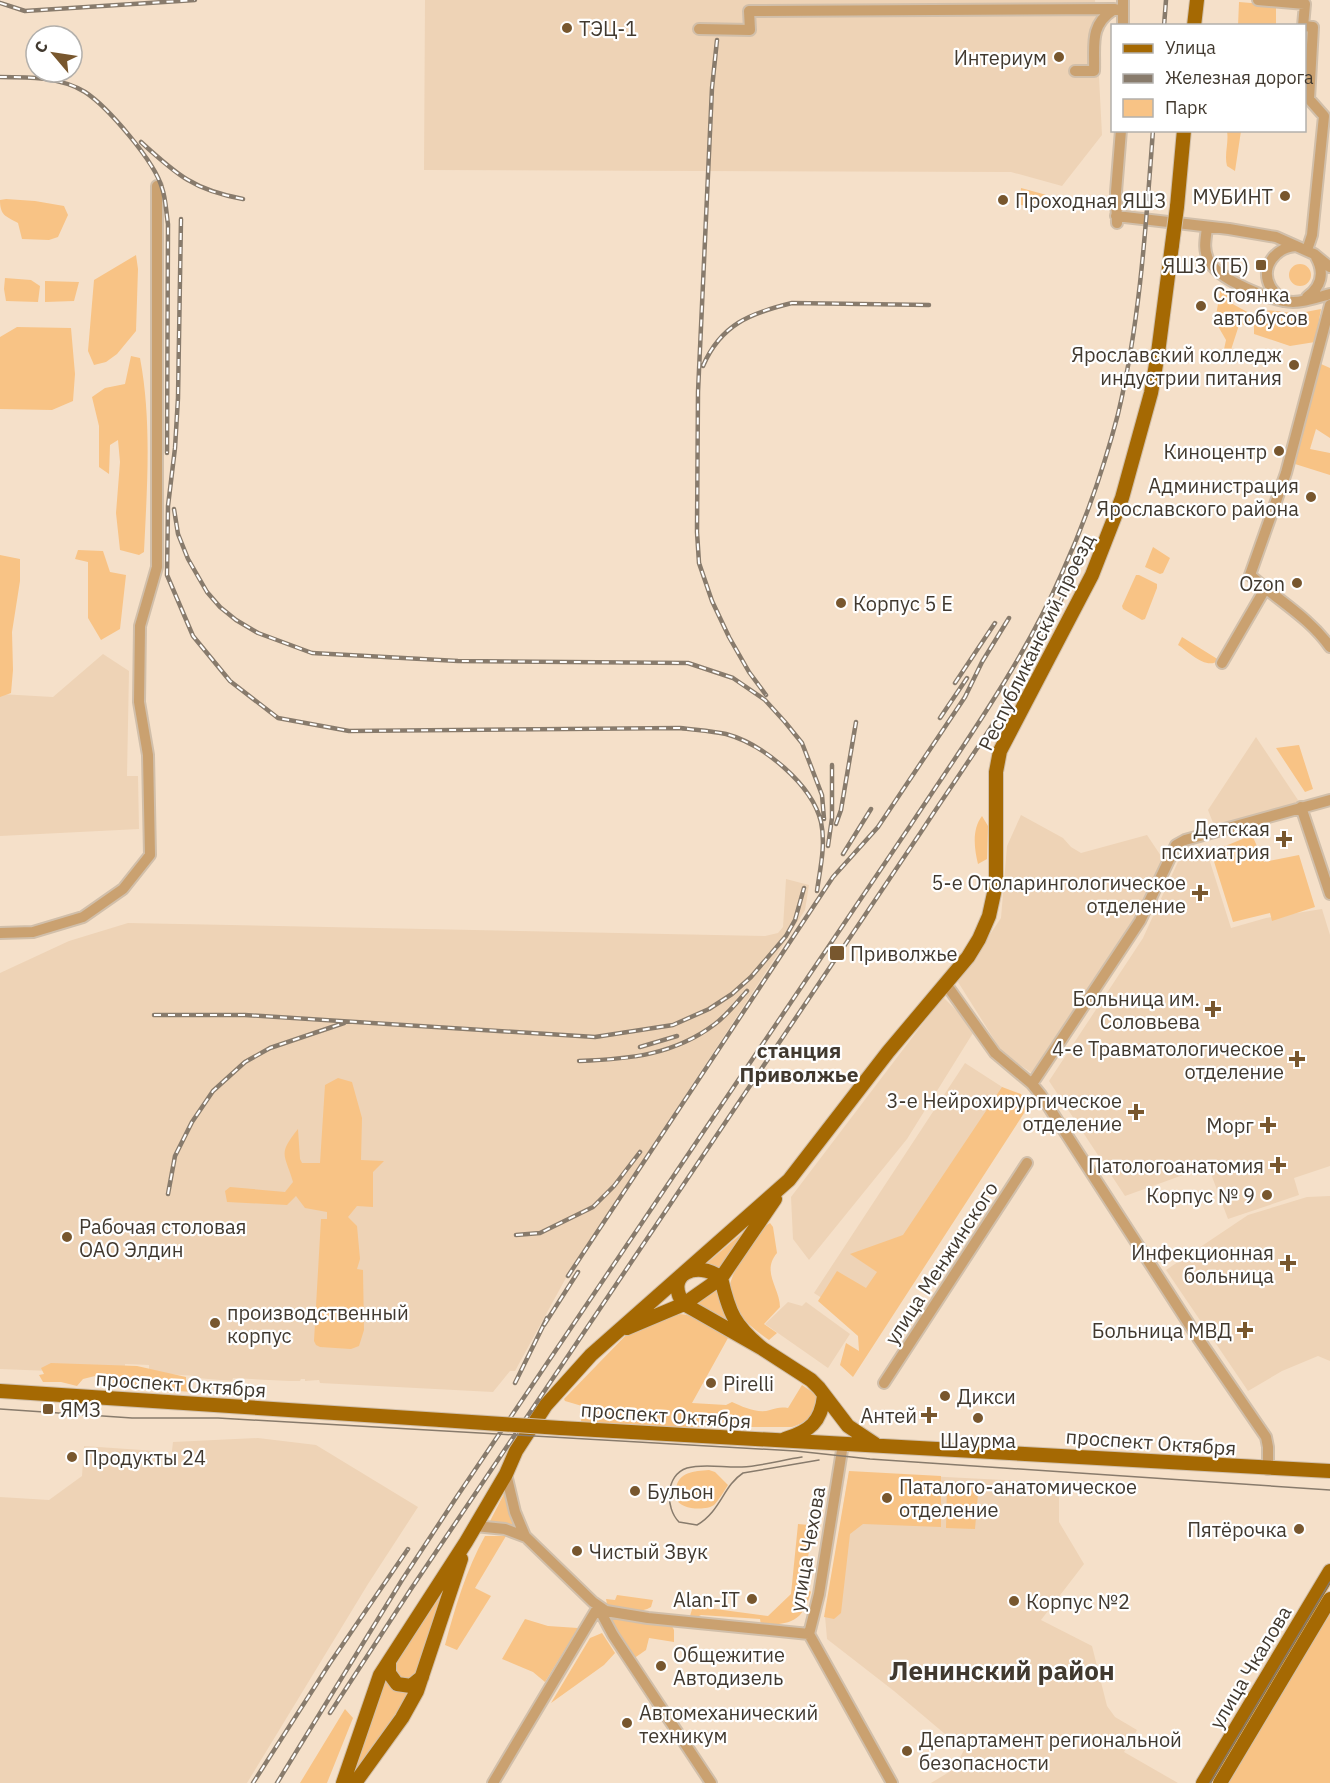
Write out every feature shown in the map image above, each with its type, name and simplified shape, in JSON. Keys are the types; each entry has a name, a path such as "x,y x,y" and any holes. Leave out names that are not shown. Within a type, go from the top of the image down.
{"main road":[{"path":"1194,24 1197,0"},
{"name":"Республиканский проезд","path":"617,1332 684,1304 721,1278 789,1180 888,1052 968,957 979,939 994,897 996,884 996,772 1000,751 1092,575 1108,536 1132,464 1158,353 1177,207 1184,132"},
{"name":"Республиканский проезд","path":"343,1783 374,1689 389,1659 466,1542 506,1474 522,1455 583,1363 789,1180"},
{"path":"763,1349 748,1335 730,1312 723,1293 721,1278 706,1269 692,1269 685,1272 677,1288 684,1304 763,1349 811,1380 848,1426 877,1445"},
{"name":"проспект Октября","path":"0,1391 560,1428 1330,1471"},
{"path":"780,1441 796,1436 816,1422 823,1410 824,1396"},
{"name":"Республиканский проезд","path":"356,1783 402,1718 424,1675 466,1542"},
{"name":"улица Чкалова","path":"1203,1783 1330,1570"},
{"name":"улица Чкалова","path":"1220,1783 1330,1599"},
{"path":"389,1659 388,1673 398,1684 411,1686 424,1675"}],"street":[{"path":"1258,0 1305,4 1304,24"},
{"path":"699,29 750,30 749,11 1007,5 1120,7"},
{"path":"1120,7 1123,24"},
{"path":"1076,71 1094,71 1096,26 1103,16 1120,7"},
{"path":"1306,26 1313,27 1309,99 1324,116 1312,235 1307,250"},
{"path":"1121,132 1116,220 1276,237 1307,250 1330,267"},
{"path":"0,933 33,932 83,917 123,889 150,855 148,755 139,702 140,626 157,567 157,186"},
{"path":"1207,230 1205,249 1209,262 1222,274 1257,293 1283,301 1296,302 1330,294"},
{"path":"1283,301 1270,286 1267,277 1268,267 1279,250 1289,247 1307,250 1321,266 1322,279 1316,290 1296,302"},
{"path":"1330,305 1286,473 1250,574 1265,589 1314,627 1330,647"},
{"path":"1222,663 1265,589"},
{"path":"1032,1084 1140,921 1176,845 1185,840 1330,800"},
{"path":"1300,807 1330,894"},
{"path":"946,984 995,1053 1032,1084 1041,1095 1186,1319 1266,1437 1269,1447 1268,1469"},
{"name":"улица Менжинского","path":"884,1383 1027,1163"},
{"name":"улица Чехова","path":"843,1444 819,1594 809,1634 892,1783"},
{"path":"506,1474 515,1512 526,1537 598,1607 612,1635 711,1783"},
{"path":"475,1526 505,1529 526,1537"},
{"path":"598,1607 613,1613 648,1618 809,1634"},
{"path":"493,1783 598,1607"}],"shaded area":[{"path":"425,0 1095,0 1102,135 1062,186 1011,172 424,170"},
{"path":"103,654 129,671 127,776 138,776 139,829 0,836 0,694 53,697"},
{"path":"1256,737 1298,800 1295,805 1215,828 1208,810"},
{"path":"1021,815 1063,838 1081,853 1147,835 1165,862 1137,918 1033,1074 1002,1052 958,982 1001,918 1007,846"},
{"name":"Больница им. Соловьева","path":"1206,849 1231,928 1266,918 1322,909 1330,935 1330,1166 1294,1178 1299,1195 1228,1219 1208,1166 1125,1196 1049,1081 1143,938 1182,853"},
{"path":"786,879 809,885 805,910 598,1229 577,1266 573,1265 515,1371 510,1371 493,1392 320,1383 319,1380 305,1381 305,1379 289,1381 233,1378 232,1381 149,1373 149,1365 125,1364 125,1370 0,1369 0,973 69,941 128,923 765,936 778,933 783,927"},
{"path":"943,997 962,1016 973,1033 907,1139 809,1260 793,1239 791,1197"},
{"path":"965,1063 1010,1092 859,1322 814,1293"},
{"path":"1330,1196 1330,1361 1318,1356 1282,1371 1248,1391 1166,1270 1248,1215 1307,1197"},
{"path":"788,1302 802,1306 806,1302 850,1334 828,1368 765,1324"},
{"path":"258,1438 316,1445 418,1507 368,1584 247,1783 0,1783 0,1497 49,1500 82,1476 84,1446 156,1451 156,1458 171,1459 173,1442"},
{"path":"849,1472 1059,1483 1059,1522 1084,1564 1041,1620 1092,1646 1107,1706 1115,1717 1137,1730 1124,1752 1178,1783 931,1783 954,1769 964,1750 827,1639 825,1616"}],"green space":[{"path":"1239,2 1276,5 1276,24 1238,24"},
{"path":"1227,132 1241,132 1235,171 1227,166"},
{"path":"1021,188 1054,197 1048,207 1020,205"},
{"path":"0,200 64,206 68,215 58,237 49,240 22,239 18,223 4,215 1,209"},
{"path":"136,255 138,269 136,331 117,354 106,362 94,365 88,351 94,280"},
{"path":"1300,264 1308,267 1311,275 1308,283 1300,286 1292,283 1289,275 1292,267"},
{"path":"5,278 31,280 40,286 38,302 6,301"},
{"path":"45,281 79,282 74,301 45,302"},
{"path":"1221,287 1230,296 1229,302 1251,314 1269,310 1301,313 1321,309 1315,342 1290,346 1254,334 1254,324 1239,325 1229,356 1223,354 1226,340 1215,321"},
{"path":"17,327 71,328 75,374 73,401 52,410 0,409 0,337"},
{"path":"131,356 140,358 147,430 144,552 139,555 120,550 116,513 120,462 118,440 110,445 109,474 99,467 99,426 92,397 105,388 125,384"},
{"path":"1321,364 1330,368 1330,438 1316,429 1310,449 1330,453 1330,475 1295,464"},
{"path":"1153,547 1170,558 1163,573 1160,574 1145,567"},
{"path":"78,550 103,551 110,572 126,575 120,629 101,640 88,618 88,562 75,559"},
{"path":"0,555 20,559 20,581 12,632 11,693 0,697"},
{"path":"1136,575 1157,584 1145,619 1142,620 1123,609 1122,606"},
{"path":"1182,637 1219,660 1209,663 1198,659 1178,645"},
{"path":"1299,745 1313,789 1305,792 1276,748"},
{"path":"982,816 988,826 987,859 978,864 975,839"},
{"path":"1252,835 1264,862 1299,855 1315,907 1272,921 1270,913 1233,922 1211,852"},
{"path":"338,1078 352,1082 362,1118 361,1160 384,1161 373,1172 373,1207 357,1206 348,1217 357,1226 360,1259 357,1269 363,1270 364,1330 359,1346 351,1349 320,1347 314,1341 321,1219 327,1219 327,1212 305,1208 296,1196 287,1205 227,1202 225,1191 230,1187 285,1192 293,1182 285,1150 298,1129 302,1163 320,1163 325,1085"},
{"path":"1002,1087 1021,1094 1028,1107 853,1377 840,1365 846,1343 859,1351 858,1336 818,1301 837,1271 866,1288 877,1272 850,1254 903,1235"},
{"path":"754,1223 721,1270 707,1263"},
{"path":"770,1223 773,1227 777,1253 773,1260 771,1273 780,1307 764,1324 777,1333 769,1340 749,1325 737,1311 731,1298 730,1286 734,1273 742,1260 765,1226"},
{"path":"718,1285 735,1327 691,1304"},
{"path":"676,1314 689,1315 702,1320 726,1333 728,1338 692,1403 726,1405 732,1402 761,1411 788,1408 802,1385 815,1394 818,1402 811,1415 806,1421 792,1427 677,1427 581,1422 582,1406 564,1399 629,1332"},
{"path":"51,1363 137,1366 186,1377 186,1383 193,1392 101,1386 95,1376 83,1379 77,1386 61,1382 43,1382 39,1375 44,1374 41,1368"},
{"path":"709,1470 715,1472 728,1485 714,1505 693,1508 678,1502 676,1494 677,1483 680,1479 692,1472"},
{"path":"849,1471 941,1476 941,1527 863,1524 850,1534 841,1613 834,1619 824,1617"},
{"path":"947,1482 979,1482 975,1529 946,1528"},
{"path":"506,1490 516,1528 489,1523"},
{"path":"798,1524 820,1526 820,1532 812,1536 803,1583 811,1592 799,1616 780,1624 761,1625 760,1619 690,1616 693,1606 768,1616 791,1594"},
{"path":"485,1536 506,1536 475,1588 491,1596 457,1650 445,1645 457,1603"},
{"path":"446,1588 420,1676 408,1682 396,1676 395,1663"},
{"path":"617,1595 653,1600 651,1607 646,1609 622,1610 607,1604 606,1599 615,1600"},
{"path":"1330,1611 1330,1783 1228,1783"},
{"path":"616,1618 672,1626 674,1642 649,1638 646,1650 633,1659 611,1621"},
{"path":"525,1619 548,1626 578,1628 545,1682 533,1672 502,1659"},
{"path":"602,1633 615,1653 604,1665 551,1703 590,1638"},
{"path":"385,1679 396,1690 412,1693 352,1779"},
{"path":"345,1709 353,1718 327,1783 300,1783"}],"tram line":[{"path":"0,1409 132,1418 218,1418 796,1451 870,1459 1330,1490"},
{"path":"802,1457 750,1466 687,1468 674,1477 671,1484 671,1509 679,1522 697,1525 712,1513 736,1478 743,1473 819,1460"},
{"path":"1210,1783 1330,1582"}],"railway":[{"path":"0,3 25,11 195,0"},
{"path":"1164,24 1166,0"},
{"path":"717,40 712,88 698,392 697,532 699,563 712,601 729,637 749,672 766,695"},
{"path":"0,77 55,81 66,83 85,92 95,99 130,136 158,177 168,224 167,453"},
{"path":"277,1783 402,1580 951,765 1029,639 1062,573 1078,534 1100,475 1118,414 1137,309 1153,132"},
{"path":"141,142 187,180 211,191 243,199"},
{"path":"181,219 178,398 168,506 167,575 193,636 230,681 278,718 349,731 680,728 726,734 740,739 770,756 784,768 797,780 816,808 823,839 817,891"},
{"path":"703,366 710,352 728,330 751,316 777,307 792,303 929,305"},
{"path":"174,509 178,534 188,559 207,592 220,607 258,633 312,653 458,661 688,663 733,678 765,700 802,743 822,795 824,819"},
{"path":"330,1713 996,719 1044,637 1083,545"},
{"path":"568,1276 833,877 878,827 965,697 982,662 1009,618"},
{"path":"955,683 995,623"},
{"path":"940,718 967,678"},
{"path":"836,824 841,810 856,722"},
{"path":"828,846 832,818 832,765"},
{"path":"843,854 871,809"},
{"path":"154,1015 245,1015 595,1037 673,1025 709,1009 732,994 751,977 786,936 795,920 804,888"},
{"path":"579,1061 634,1057 684,1043 719,1020 747,991"},
{"path":"168,1194 175,1156 192,1122 213,1091 245,1062 270,1048 344,1023"},
{"path":"640,1047 677,1036"},
{"path":"516,1235 540,1233 593,1207 614,1186 640,1152"},
{"path":"544,1325 578,1272"},
{"path":"515,1383 547,1318"},
{"path":"253,1783 330,1663 408,1549"}],"place":[{"name":"ТЭЦ-1","path":"567,28"},
{"name":"Интериум","path":"1059,57"},
{"name":"МУБИНТ","path":"1285,196"},
{"name":"Проходная ЯШЗ","path":"1003,200"},
{"name":"ЯШЗ (ТБ)","path":"1261,265"},
{"name":"Стоянка автобусов","path":"1201,306"},
{"name":"Ярославский колледж индустрии питания","path":"1294,365"},
{"name":"Киноцентр","path":"1279,451"},
{"name":"Администрация Ярославского района","path":"1311,497"},
{"name":"Ozon","path":"1297,583"},
{"name":"Корпус 5 E","path":"841,603"},
{"name":"Детская психиатрия","path":"1284,839"},
{"name":"5-е Отоларингологическое отделение","path":"1200,893"},
{"name":"Приволжье","path":"837,953"},
{"name":"Больница им. Соловьева","path":"1213,1009"},
{"name":"4-е Травматологическое отделение","path":"1297,1059"},
{"name":"3-е Нейрохирургическое отделение","path":"1136,1112"},
{"name":"Морг","path":"1268,1125"},
{"name":"Патологоанатомия","path":"1278,1165"},
{"name":"Корпус № 9","path":"1267,1195"},
{"name":"Рабочая столовая ОАО Элдин","path":"67,1237"},
{"name":"Инфекционная больница","path":"1288,1263"},
{"name":"производственный корпус","path":"215,1323"},
{"name":"Больница МВД","path":"1245,1330"},
{"name":"Pirelli","path":"711,1383"},
{"name":"Дикси","path":"945,1396"},
{"name":"ЯМЗ","path":"48,1409"},
{"name":"Антей","path":"929,1415"},
{"name":"Шаурма","path":"978,1418"},
{"name":"Продукты 24","path":"72,1457"},
{"name":"Бульон","path":"635,1491"},
{"name":"Паталого-анатомическое отделение","path":"887,1498"},
{"name":"Пятёрочка","path":"1299,1529"},
{"name":"Чистый Звук","path":"577,1551"},
{"name":"Alan-IT","path":"752,1599"},
{"name":"Корпус №2","path":"1014,1601"},
{"name":"Общежитие Автодизель","path":"661,1666"},
{"name":"Автомеханический техникум","path":"627,1723"},
{"name":"Департамент региональной безопасности","path":"907,1751"}],"district":[{"name":"станция Приволжье","path":"799,1062"},
{"name":"Ленинский район","path":"1002,1670"}]}
